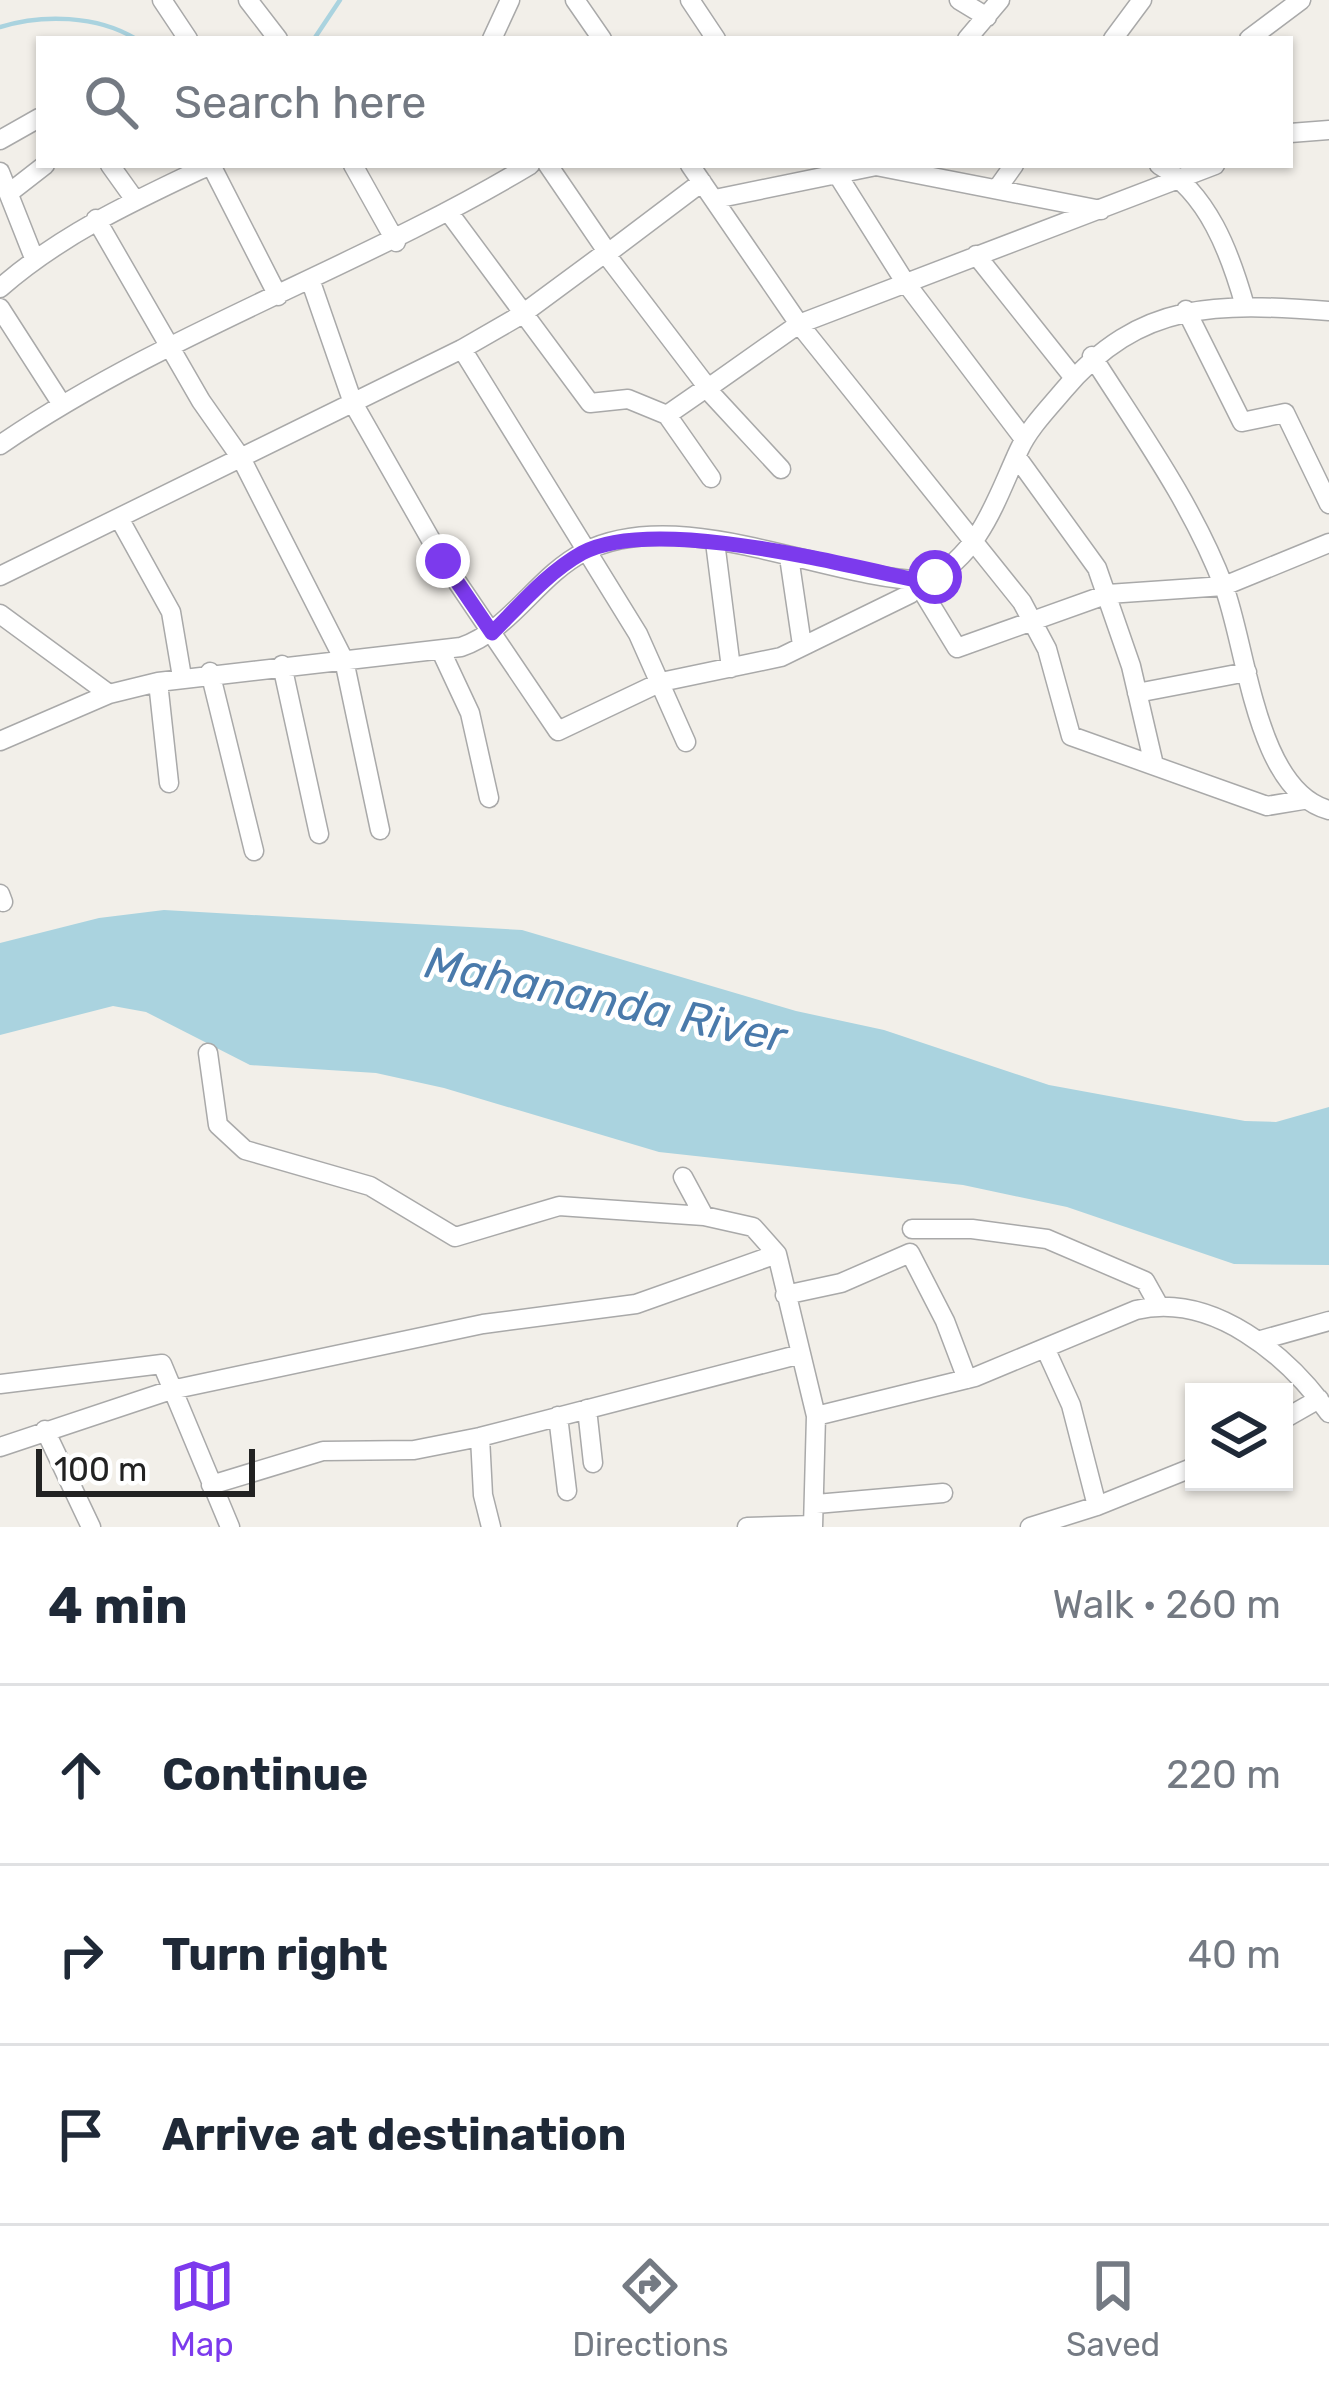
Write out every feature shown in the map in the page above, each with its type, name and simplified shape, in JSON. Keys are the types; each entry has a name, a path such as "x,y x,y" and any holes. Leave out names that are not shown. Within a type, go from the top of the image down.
{"street":[{"path":"162,0 186,36"},
{"path":"248,0 276,36"},
{"path":"493,36 510,0"},
{"path":"575,0 600,36"},
{"path":"690,0 714,36"},
{"path":"958,0 987,17"},
{"path":"971,36 1000,0"},
{"path":"1115,36 1142,0"},
{"path":"1253,36 1301,0"},
{"path":"0,140 36,120"},
{"path":"1293,133 1329,130"},
{"path":"9,193 41,168"},
{"path":"112,168 135,200"},
{"path":"0,287 34,258 96,219 204,168"},
{"path":"213,168 278,296"},
{"path":"355,168 396,242"},
{"path":"0,445 62,403 396,242 525,168"},
{"path":"550,168 706,388 781,469"},
{"path":"780,168 781,188"},
{"path":"715,200 863,168"},
{"path":"894,168 1101,210"},
{"path":"999,186 1012,168"},
{"path":"1164,168 1184,180 1231,256 1245,306"},
{"path":"667,416 799,324 1209,168"},
{"path":"0,172 34,258"},
{"path":"0,576 462,349 521,315 608,253 696,173 799,324 1031,618 1047,649 1071,736 1267,806 1303,800 1329,810"},
{"path":"837,174 1082,541 1108,594 1154,765"},
{"path":"450,214 590,403 631,400 667,416 711,478"},
{"path":"96,219 201,401 241,458 344,660 380,830"},
{"path":"976,255 1074,378"},
{"path":"311,281 353,403 443,561 558,731 661,682 781,657 910,594 919,583"},
{"path":"0,741 110,694 182,677 441,651 492,633 586,550 666,536 919,583 932,579 976,545 1020,447 1092,356 1186,310 1245,306 1329,310"},
{"path":"0,308 62,403"},
{"path":"1186,310 1241,420 1285,413 1329,504"},
{"path":"462,349 586,550 661,682 686,742"},
{"path":"1092,356 1162,467 1224,586 1263,732 1303,800"},
{"path":"119,518 171,612 182,677"},
{"path":"715,542 731,668"},
{"path":"919,583 955,648 1108,594 1224,586 1329,543"},
{"path":"789,557 802,645"},
{"path":"0,614 110,694"},
{"path":"441,651 470,713 489,798"},
{"path":"282,665 320,834"},
{"path":"210,672 254,851"},
{"path":"1137,693 1246,672"},
{"path":"158,682 170,783"},
{"path":"208,1053 218,1125 245,1150 370,1186 455,1238 559,1206 704,1216 753,1227 777,1253 816,1416 816,1504 813,1526 747,1527"},
{"path":"683,1178 704,1216"},
{"path":"912,1229 972,1229 1047,1239 1145,1281 1159,1306"},
{"path":"0,1447 171,1390 483,1324 636,1304 777,1253"},
{"path":"785,1294 841,1283 910,1253 945,1321 967,1379"},
{"path":"816,1416 967,1379 1136,1310 1159,1306 1244,1329 1261,1340 1324,1406 1293,1416"},
{"path":"1261,1340 1329,1321"},
{"path":"1046,1350 1071,1405 1097,1507"},
{"path":"211,1485 323,1451 414,1450 480,1437 801,1354"},
{"path":"0,1384 161,1363 230,1527"},
{"path":"587,1409 593,1462"},
{"path":"559,1416 567,1491"},
{"path":"45,1430 92,1527"},
{"path":"480,1437 491,1527"},
{"path":"1030,1527 1097,1507 1185,1471"},
{"path":"816,1504 944,1493"}],"water":[{"name":"Mahananda River","path":"164,910 522,930 796,1011 884,1030 1049,1085 1245,1121 1276,1122 1329,1107 1329,1265 1234,1264 1067,1207 963,1185 659,1152 444,1088 376,1073 250,1065 146,1012 113,1006 0,1035 0,943 99,918"}],"waterway":[{"path":"316,36 340,0"},
{"path":"0,27 69,19 130,36"}],"route":[{"path":"443,561 492,633 586,550 640,538 712,542 920,581 935,577"}]}
